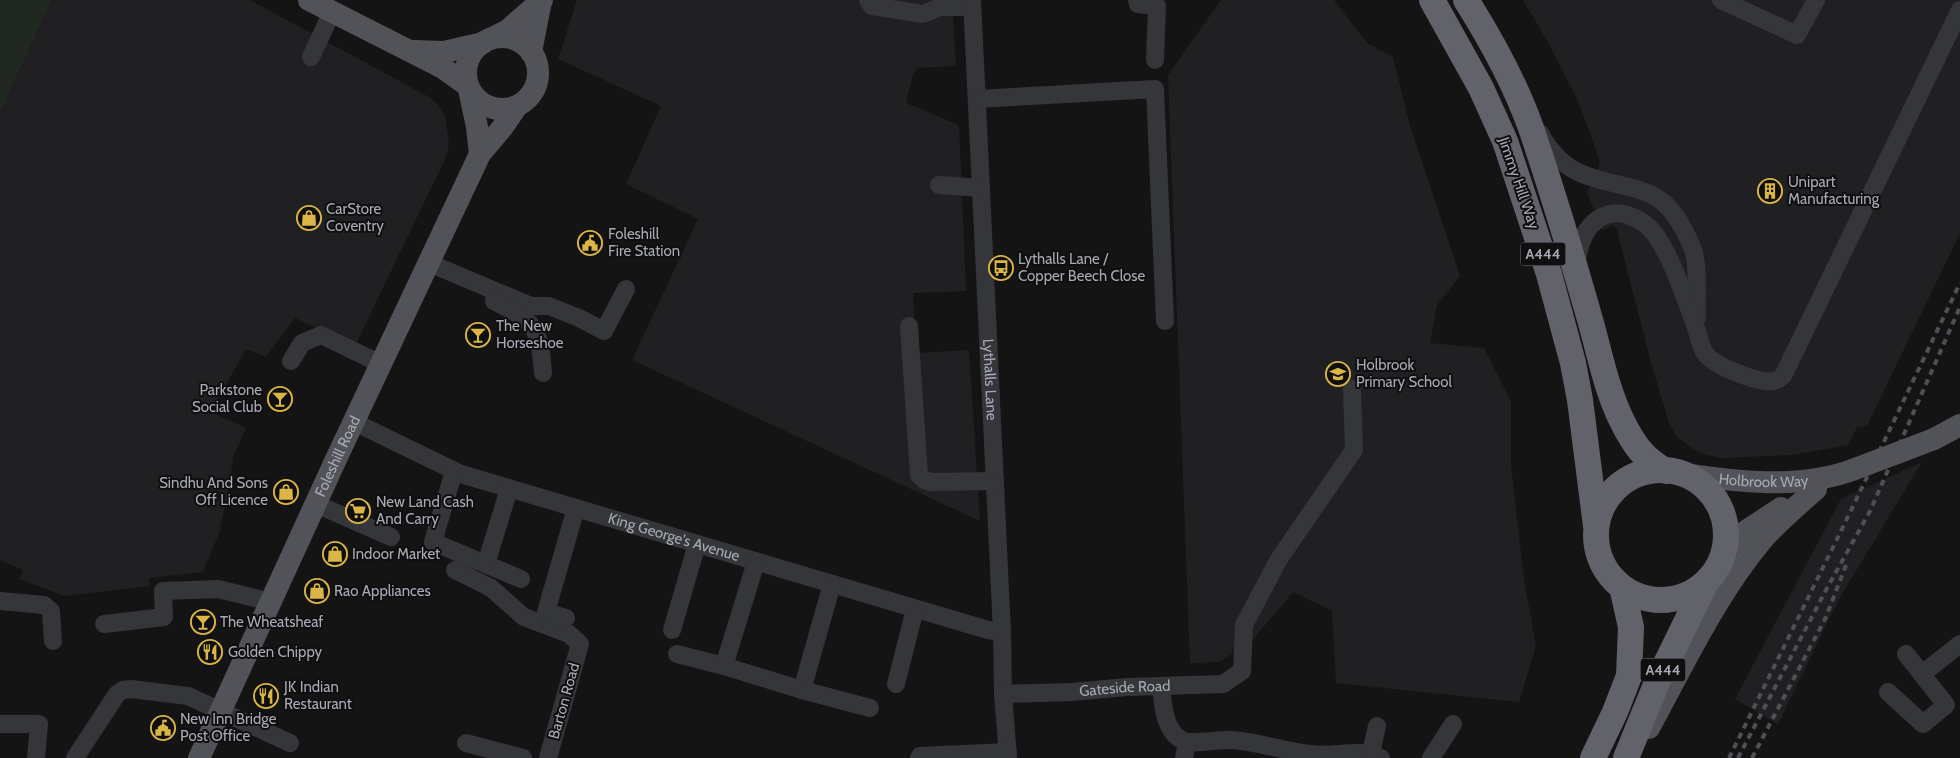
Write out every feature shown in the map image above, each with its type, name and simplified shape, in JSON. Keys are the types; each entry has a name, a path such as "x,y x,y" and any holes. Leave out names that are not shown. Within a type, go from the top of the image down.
{"highway":[{"name":"Jimmy Hill Way","path":"1432,0 1481,88 1505,141 1549,274 1573,363 1580,400 1596,526"},
{"name":"Jimmy Hill Way","path":"1466,0 1506,72 1530,126 1577,274 1609,386 1621,419 1644,456 1653,465 1672,472"},
{"path":"1672,472 1699,482 1715,498 1724,518 1726,534 1719,566 1705,584 1692,593 1678,599 1661,600 1630,593 1613,579 1606,570 1597,549 1596,526 1601,510 1613,491 1636,475 1672,472"},
{"name":"A444","path":"1626,758 1658,680 1705,584"},
{"name":"A444","path":"1593,758 1615,712 1629,676 1631,627 1622,587"}],"main road":[{"path":"309,0 442,68 468,87 482,104 496,109 507,109 517,106 530,96 536,86 538,74 536,61 531,52 519,41 506,37 498,37 444,52 409,51"},
{"path":"480,154 477,127 468,87 466,68 469,58 485,42 508,30 542,1"},
{"path":"531,52 542,1"},
{"name":"Foleshill Road","path":"199,758 480,154 502,128 517,106"},
{"name":"Holbrook Way","path":"1672,472 1713,478 1787,482 1820,478 1852,470 1934,439 1960,426"},
{"name":"Holbrook Way","path":"1724,550 1746,531 1771,514 1852,470"},
{"path":"1632,758 1712,613 1738,573 1765,538 1816,489"}],"street":[{"path":"868,0 872,6 923,14 940,7 972,4"},
{"path":"1137,0 1138,4 1157,6 1155,60"},
{"path":"1721,0 1797,35 1816,0"},
{"name":"Lythalls Lane","path":"972,4 1002,632 1003,694 1008,755"},
{"path":"1577,274 1578,252 1588,228 1601,217 1608,214 1632,216 1648,226 1655,234 1670,262 1704,353 1738,374 1767,382 1773,382 1783,376 1960,10"},
{"path":"311,57 332,12"},
{"path":"1506,72 1546,144 1557,157 1579,172 1595,179 1638,189 1659,198 1674,212 1691,242 1694,253 1697,330"},
{"path":"977,99 1155,89 1165,321"},
{"path":"939,185 981,188"},
{"path":"426,268 531,306 549,306 604,331 626,289"},
{"path":"426,268 524,317 534,329 540,344 543,373"},
{"path":"909,326 919,475 924,480 931,482 995,481"},
{"path":"291,361 302,343 321,335 381,364"},
{"name":"Gateside Road","path":"1003,694 1223,684 1242,671 1244,625 1279,559 1354,450 1352,390"},
{"name":"King George's Avenue","path":"354,422 454,471 915,609 988,630 1002,632"},
{"path":"454,471 433,542 521,579"},
{"path":"486,564 510,488"},
{"path":"316,504 391,537"},
{"path":"566,618 546,612 576,508"},
{"path":"672,630 697,544"},
{"path":"724,666 756,562"},
{"name":"Barton Road","path":"455,570 492,588 524,617 569,634 580,644 548,758"},
{"path":"802,690 832,584"},
{"path":"104,624 164,617 163,591 218,589 271,602"},
{"path":"0,602 44,605 51,611 53,641"},
{"path":"896,684 915,609"},
{"path":"1922,674 1960,644"},
{"path":"677,654 870,708"},
{"path":"1888,692 1923,724 1946,705 1906,654"},
{"path":"1161,687 1169,726 1186,750 1216,740 1233,740 1313,755 1376,756 1377,726"},
{"path":"75,758 117,694 123,690 131,689 188,696 290,743"},
{"path":"0,724 39,724 36,758"},
{"path":"1431,758 1453,724"},
{"path":"466,743 523,758"},
{"path":"919,758 920,756 1008,755"}],"shaded area":[{"path":"0,0 52,0 0,113"},
{"path":"52,0 250,0 429,97 438,105 445,116 449,143 447,155 355,346 295,318 266,357 246,349 211,412 246,428 233,457 229,489 219,533 203,572 149,578 150,586 64,596 19,579 23,570 0,560 0,113"},
{"path":"577,0 952,0 956,66 917,68 913,74 906,103 959,125 966,291 913,293 916,353 969,350 980,521 632,360 698,219 626,184 661,106 558,59"},
{"name":"Holbrook Primary School","path":"1221,0 1334,0 1367,43 1393,57 1410,126 1460,276 1437,305 1430,343 1484,348 1511,401 1511,466 1524,579 1536,646 1519,702 1336,683 1332,611 1293,592 1250,643 1234,644 1232,654 1219,662 1190,663 1168,75"},
{"path":"1523,0 1960,0 1960,233 1867,426 1857,427 1848,445 1792,455 1721,458 1703,454 1693,449 1676,435 1670,426 1651,363 1617,230 1613,225 1603,230 1587,193 1600,163 1590,133 1578,101 1550,46"},
{"path":"1922,462 1839,599 1778,724 1735,699 1841,499"}],"railway":[{"path":"1729,758 1960,283"},
{"path":"1738,758 1826,590 1870,511 1960,307"},
{"path":"1752,758 1826,617 1848,560"}],"place":[{"name":"Unipart Manufacturing","path":"1770,191"},
{"name":"CarStore Coventry","path":"309,218"},
{"name":"Foleshill Fire Station","path":"590,243"},
{"name":"Lythalls Lane / Copper Beech Close","path":"1001,268"},
{"name":"The New Horseshoe","path":"478,335"},
{"name":"Holbrook Primary School","path":"1338,374"},
{"name":"Parkstone Social Club","path":"280,399"},
{"name":"Sindhu And Sons Off Licence","path":"286,492"},
{"name":"New Land Cash And Carry","path":"358,511"},
{"name":"Indoor Market","path":"335,554"},
{"name":"Rao Appliances","path":"317,591"},
{"name":"The Wheatsheaf","path":"203,622"},
{"name":"Golden Chippy","path":"210,652"},
{"name":"JK Indian Restaurant","path":"266,696"},
{"name":"New Inn Bridge Post Office","path":"163,728"}]}
